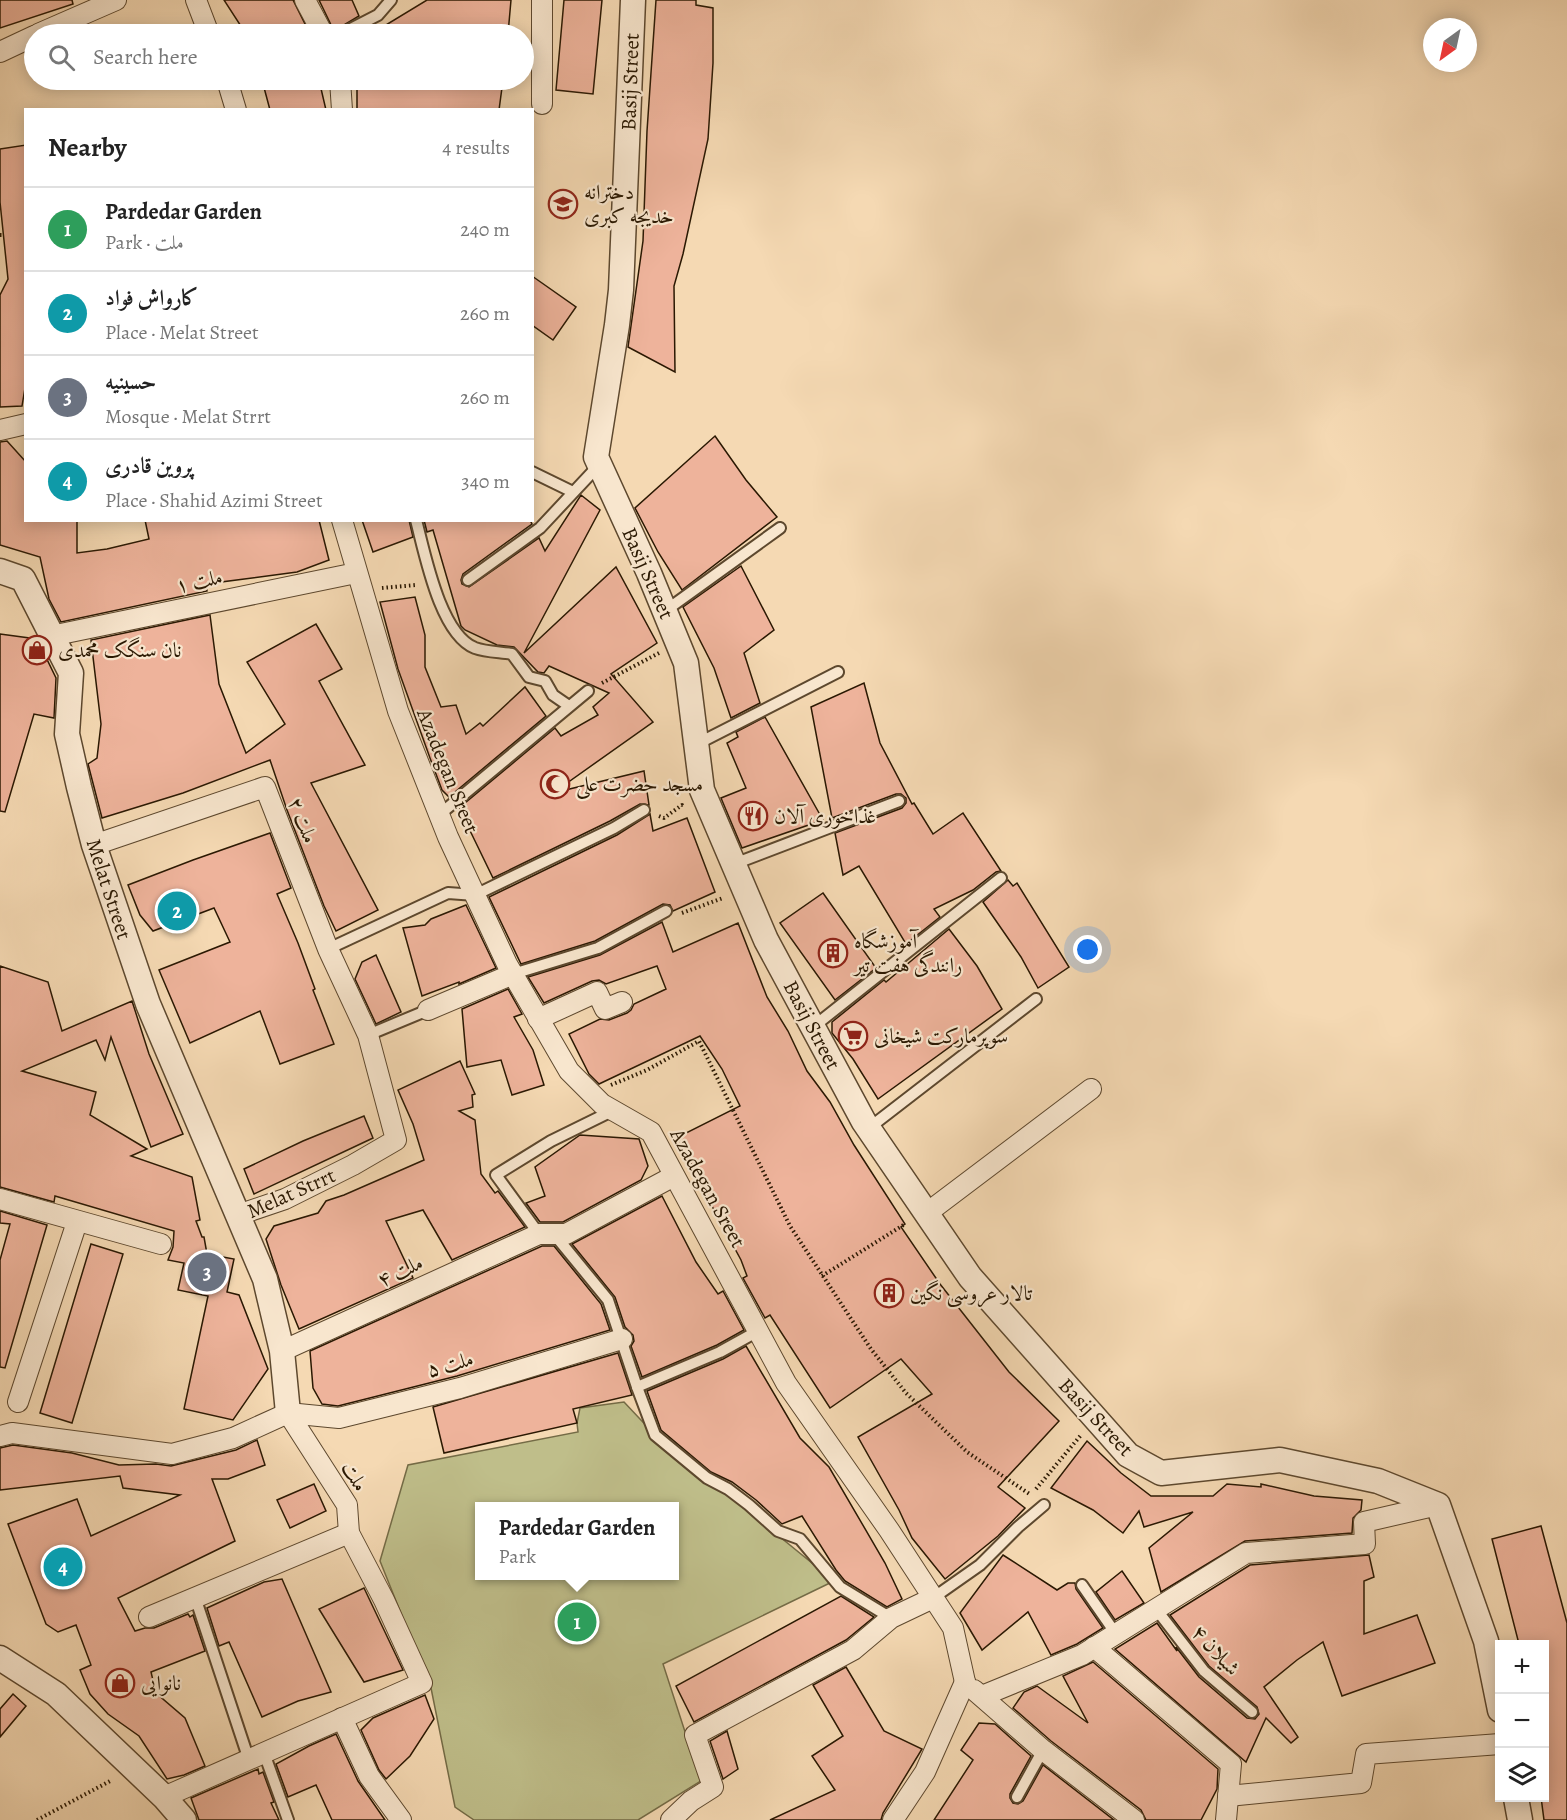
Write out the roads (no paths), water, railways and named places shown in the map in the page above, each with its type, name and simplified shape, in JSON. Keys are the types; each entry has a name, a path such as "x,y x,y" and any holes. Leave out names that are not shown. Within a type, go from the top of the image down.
{"street":[{"path":"61,24 116,0"},
{"path":"196,0 205,24"},
{"path":"305,0 318,24"},
{"path":"542,0 542,104"},
{"name":"Basij Street","path":"633,0 621,290 596,457 686,663 702,790 766,940 868,1128 970,1276 1128,1455 1161,1473 1280,1460 1378,1481 1438,1505"},
{"path":"0,52 24,41"},
{"path":"229,90 235,108"},
{"path":"341,90 342,108"},
{"path":"0,430 24,424"},
{"name":"Azadegan Sreet","path":"343,522 398,711 439,815 513,974 568,1071 602,1104 651,1132 786,1383 889,1530 953,1628 965,1682"},
{"name":"Melat Street","path":"0,572 23,579 71,673 67,734 94,845 148,1004 238,1215"},
{"name":"ملت ۱","path":"51,636 356,573"},
{"name":"ملت ۲","path":"94,845 265,787 328,949 368,1035"},
{"path":"428,1010 513,974"},
{"path":"538,1019 597,992 605,1009 622,1002"},
{"name":"Melat Strrt","path":"288,1413 282,1351 265,1279 238,1215 285,1199 353,1165 396,1140 368,1035"},
{"path":"927,1213 1091,1089"},
{"name":"ملت ۴","path":"282,1351 546,1234 566,1234 674,1176"},
{"path":"0,1199 160,1244"},
{"path":"18,1402 77,1222"},
{"name":"ملت ۵","path":"288,1413 339,1418 460,1388 622,1339"},
{"path":"0,1436 12,1432 172,1454 233,1438 288,1413"},
{"name":"ملت","path":"288,1413 347,1505 349,1533 384,1600 422,1683 342,1718"},
{"path":"982,1696 1082,1655 1246,1553 1365,1544 1364,1522 1438,1505 1486,1641 1497,1694"},
{"path":"149,1617 349,1533"},
{"path":"671,1820 691,1801 713,1788 695,1735 853,1650 891,1618 933,1598"},
{"path":"1094,1647 1231,1764 1226,1820"},
{"path":"0,1658 56,1694 164,1797 184,1820"},
{"path":"894,1820 925,1773 965,1682 1042,1750 1134,1820"},
{"path":"164,1797 342,1718 369,1776 401,1820"},
{"path":"1228,1796 1360,1783 1366,1754 1495,1744"},
{"path":"1517,1802 1520,1820"}],"lane":[{"path":"360,24 378,15 392,0"},
{"path":"468,580 540,528 599,464"},
{"path":"534,473 573,492"},
{"path":"417,522 433,583 452,629 474,648 512,654 529,677 544,681 553,695 569,706"},
{"path":"665,611 780,528"},
{"path":"697,744 838,672"},
{"path":"439,815 588,691"},
{"path":"734,864 899,801"},
{"path":"328,949 448,893 475,895 614,828 644,810"},
{"path":"813,1026 1001,878"},
{"path":"513,974 598,948 666,911"},
{"path":"868,1128 1036,999"},
{"path":"368,1035 428,1010"},
{"path":"612,1111 551,1141 496,1175 546,1234 608,1300 655,1435 707,1478 728,1489 749,1505 778,1531 800,1539 840,1587 891,1618"},
{"path":"637,1386 720,1352 758,1331"},
{"path":"933,1598 980,1565 1044,1505"},
{"path":"1082,1585 1116,1634"},
{"path":"195,1597 256,1756 288,1820"},
{"name":"شیلان ۴","path":"1156,1609 1204,1671 1252,1712"},
{"path":"1017,1797 1042,1750"}],"place":[{"name":"دخترانه خدیجه کبری","path":"563,204"},
{"name":"نان سنگک محمدی","path":"37,650"},
{"name":"مسجد حضرت علی","path":"555,784"},
{"name":"غذاخوری آلان","path":"753,816"},
{"name":"کارواش فواد","path":"177,911"},
{"name":"آموزشگاه رانندگی هفت تیر","path":"833,953"},
{"name":"سوپرمارکت شیخانی","path":"853,1036"},
{"name":"حسینیه","path":"207,1272"},
{"name":"تالار عروسی نگین","path":"889,1293"},
{"name":"پروین قادری","path":"63,1567"},
{"name":"Pardedar Garden","path":"577,1622"},
{"name":"نانوایی","path":"120,1683"}]}
